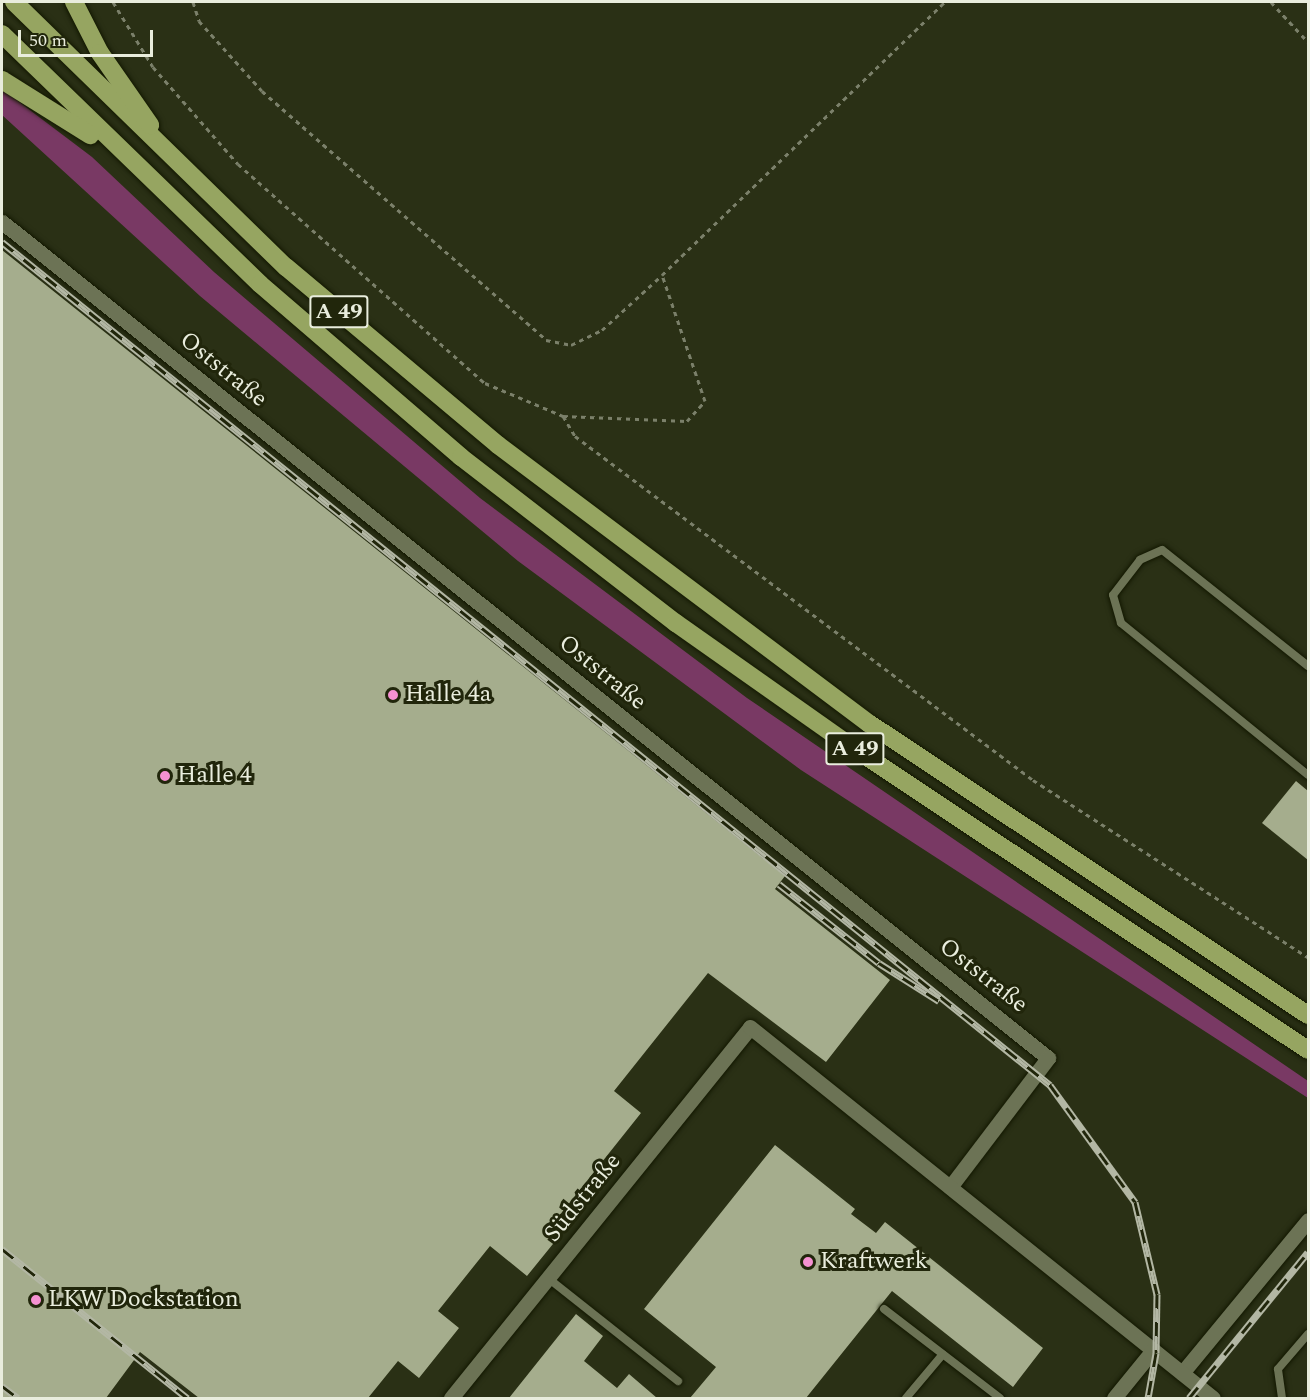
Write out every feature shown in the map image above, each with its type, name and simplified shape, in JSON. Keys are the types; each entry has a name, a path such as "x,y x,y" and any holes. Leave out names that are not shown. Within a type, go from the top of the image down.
{"highway":[{"name":"A 49","path":"14,2 285,267 401,364 692,595 870,724 1308,1015"},
{"path":"74,2 116,79 186,171"},
{"name":"A 49","path":"2,34 149,180 420,423 676,622 1028,868 1308,1050"},
{"path":"2,80 57,111 149,180"}],"street":[{"name":"Oststraße","path":"2,222 1048,1058 950,1187"},
{"name":"Südstraße","path":"451,1398 750,1027 950,1187"},
{"path":"950,1187 1213,1398"},
{"path":"1182,1373 1308,1220"},
{"path":"1114,1398 1153,1350"}],"lane":[{"path":"1308,666 1162,550 1140,560 1113,595 1121,623 1308,775"},
{"path":"548,1278 678,1381"},
{"path":"884,1309 1000,1398"},
{"path":"1282,1398 1278,1370 1308,1334"},
{"path":"906,1398 943,1354"}],"path":[{"path":"113,2 153,67 238,164 485,383 563,416 687,421 705,401 662,274"},
{"path":"193,2 199,21 262,90 546,340 571,345 602,330 945,2"},
{"path":"1271,2 1308,42"},
{"path":"563,416 575,436 602,457 1033,780 1308,957"}],"shaded area":[{"path":"2,89 92,157 214,272 480,498 747,698 1308,1081 1308,1098 801,770 518,561 200,296 2,115"}],"building":[{"path":"2,250 785,876 775,889 890,980 826,1062 708,973 614,1091 641,1113 547,1231 557,1239 527,1276 490,1246 438,1311 459,1328 419,1378 398,1361 368,1398 199,1398 140,1352 106,1398 2,1398"},
{"path":"1296,781 1308,791 1308,860 1262,823"},
{"name":"Kraftwerk","path":"775,1145 855,1209 851,1214 876,1233 885,1222 1043,1348 1013,1387 892,1291 806,1398 690,1398 716,1367 644,1309"},
{"path":"576,1314 603,1336 584,1361 617,1388 629,1374 657,1398 509,1398"}],"railway":[{"path":"2,242 1050,1085 1135,1202 1157,1294 1156,1353 1148,1398"},
{"path":"779,884 879,963 939,1001"},
{"path":"2,1249 187,1398"},
{"path":"1189,1398 1308,1252"},
{"path":"2,1386 18,1398"}],"place":[{"name":"Halle 4a","path":"393,695"},
{"name":"Halle 4","path":"165,776"},
{"name":"Kraftwerk","path":"808,1262"},
{"name":"LKW Dockstation","path":"36,1300"}]}
